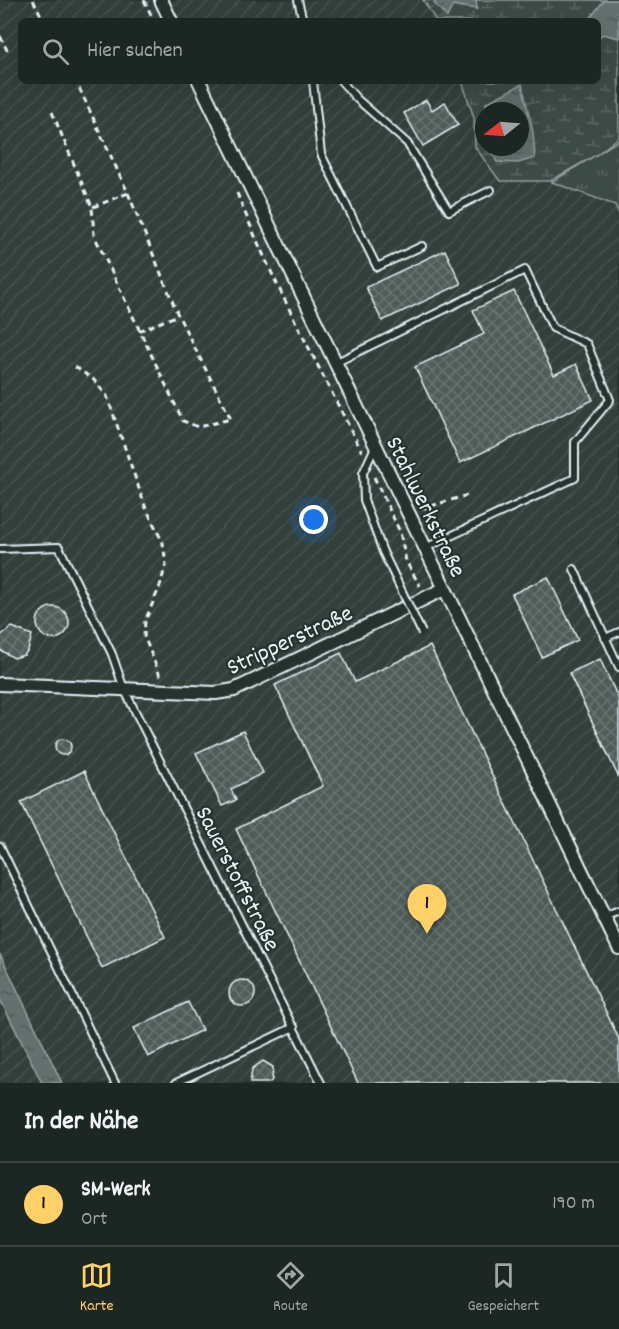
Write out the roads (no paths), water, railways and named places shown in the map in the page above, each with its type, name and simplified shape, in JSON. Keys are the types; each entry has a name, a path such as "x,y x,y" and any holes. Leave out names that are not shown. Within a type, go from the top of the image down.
{"street":[{"path":"160,0 169,18"},
{"name":"Stahlwerkstraße","path":"200,84 619,948"},
{"name":"Stripperstraße","path":"0,684 216,693 234,690 444,589"}],"lane":[{"path":"298,0 302,18"},
{"path":"313,84 321,154 377,267 422,246"},
{"path":"344,84 357,99 407,143 449,211 490,190"},
{"path":"335,363 525,270 553,327 586,344 610,400 575,442 575,478 424,548"},
{"path":"375,447 363,473 364,500 373,530 422,633"},
{"name":"Sauerstoffstraße","path":"0,549 59,547 111,654 124,689 321,1083"},
{"path":"574,569 619,667"},
{"path":"605,638 619,632"},
{"path":"0,846 115,1083"},
{"path":"604,917 619,911"},
{"path":"176,1083 294,1027"}],"water":[{"path":"436,0 476,0 477,9 453,5 447,17 434,3"},
{"path":"604,0 619,0 619,38 603,34 601,36 601,18 590,18"},
{"path":"522,84 526,102 488,102"},
{"path":"529,115 535,158 518,163 497,162 494,156 529,156"},
{"path":"0,954 62,1083 42,1083 0,999"}],"place":[{"name":"SM-Werk","path":"427,934"}]}
